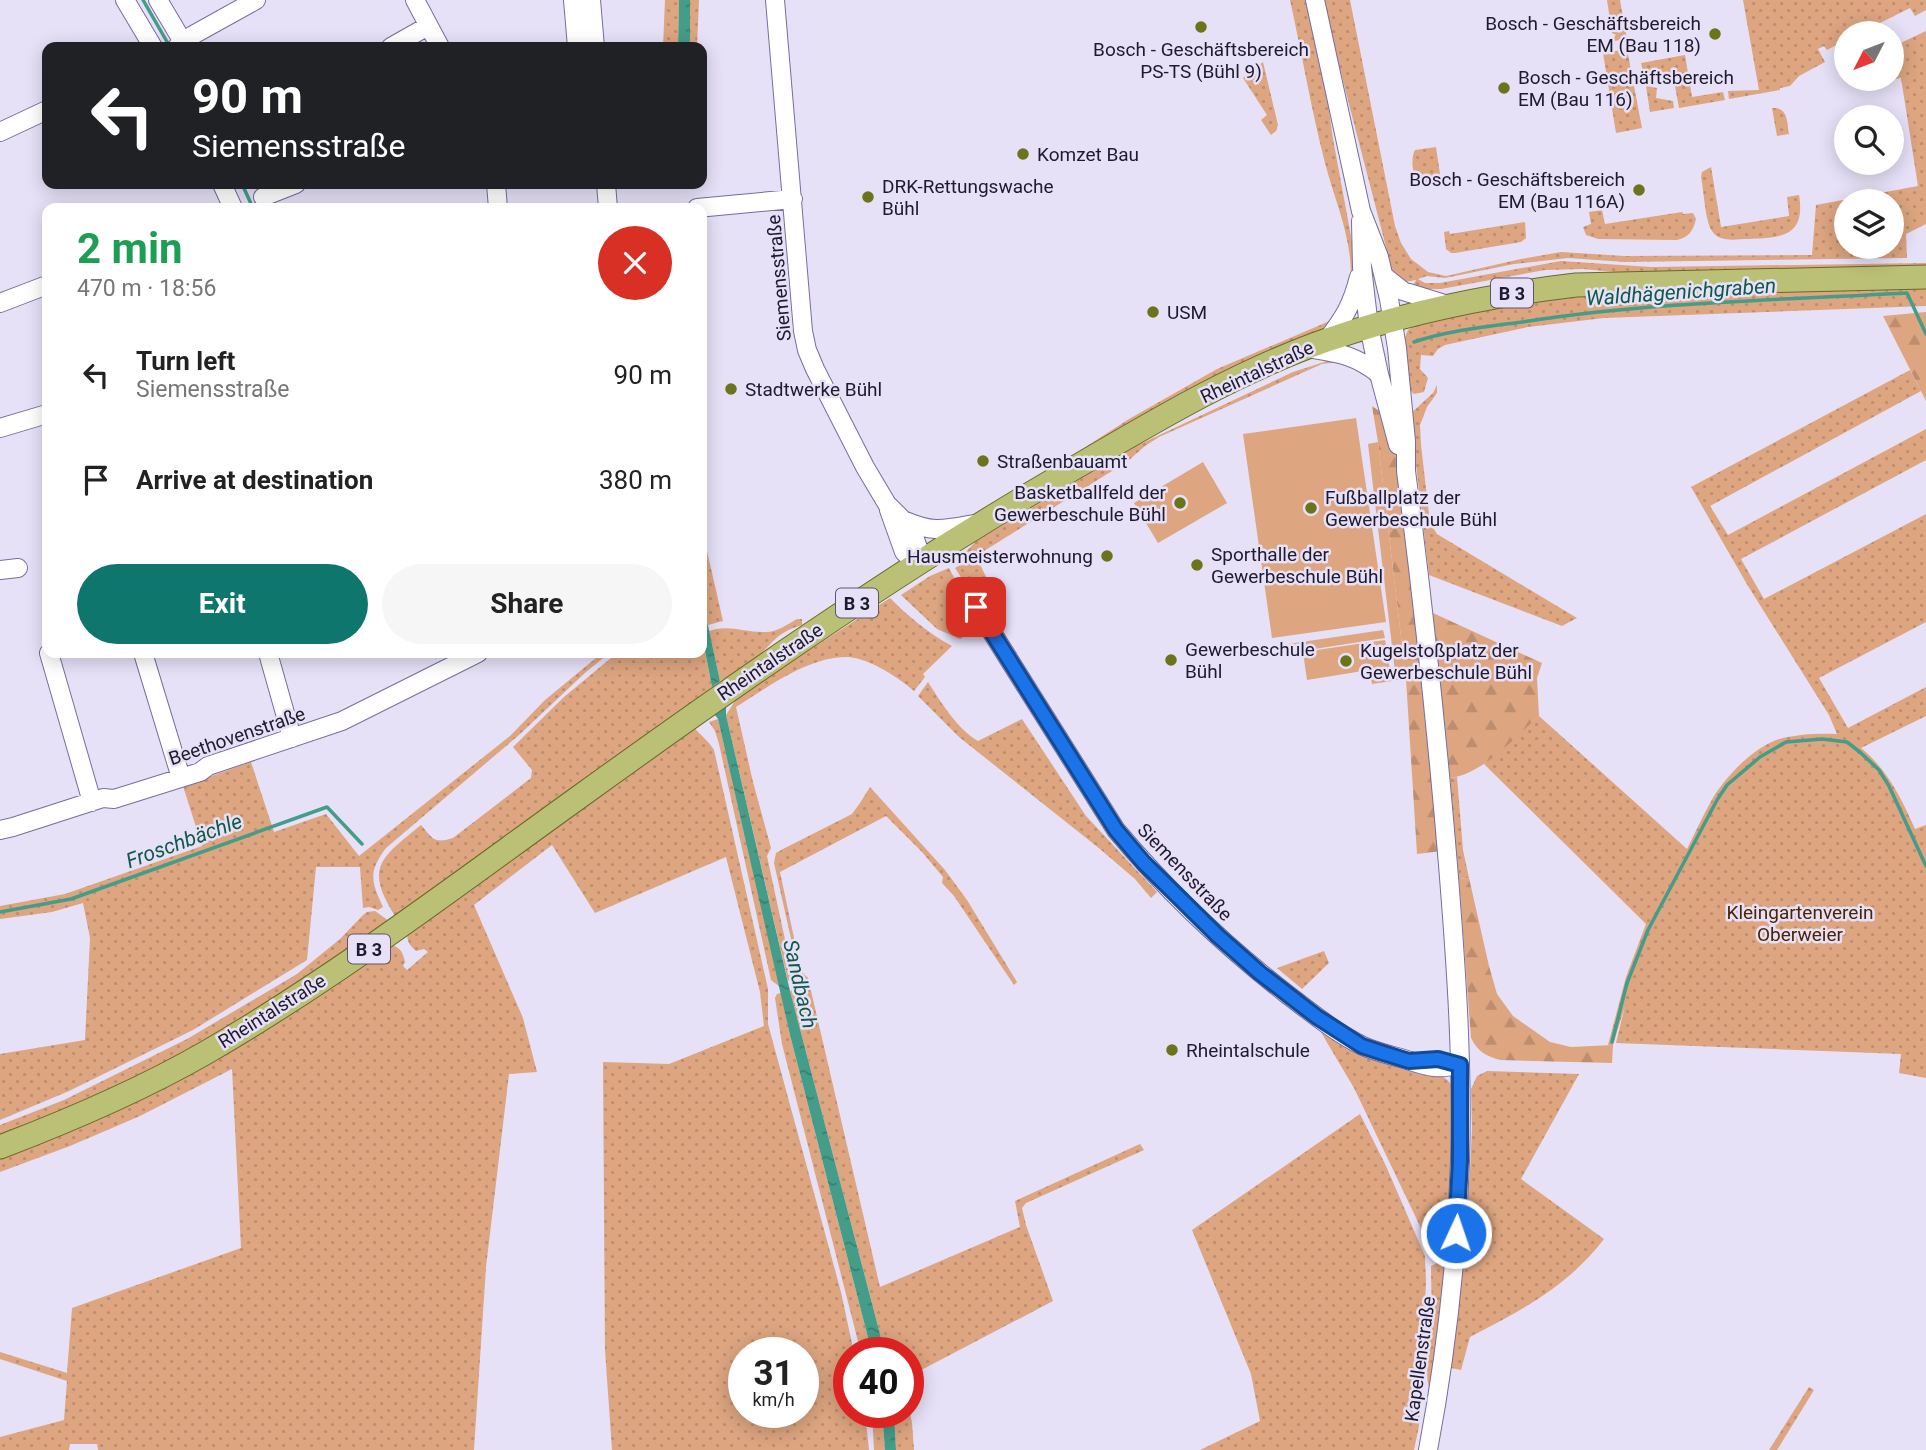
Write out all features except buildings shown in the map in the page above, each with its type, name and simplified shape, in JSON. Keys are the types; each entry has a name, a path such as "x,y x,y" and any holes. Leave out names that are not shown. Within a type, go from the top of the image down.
{"main road":[{"name":"Rheintalstraße","path":"0,1147 127,1094 203,1054 299,996 426,909 709,703 916,565 981,523 1203,396 1256,370 1317,344 1448,305 1576,285 1926,277"}],"street":[{"path":"125,0 150,42"},
{"path":"158,0 179,42"},
{"path":"185,42 192,35 257,0"},
{"path":"415,0 437,42"},
{"path":"573,0 577,42"},
{"path":"591,0 595,42"},
{"name":"Siemensstraße","path":"775,0 803,331 807,349 860,457 887,504 903,520 915,539 918,548 916,565"},
{"path":"1315,0 1361,211 1379,257 1393,320 1406,441 1406,471"},
{"path":"400,42 428,26"},
{"path":"0,132 42,112"},
{"path":"263,196 282,189"},
{"path":"707,207 793,198"},
{"path":"1361,211 1362,267 1369,327 1406,471"},
{"path":"1362,267 1353,301 1342,320 1317,344 1359,360 1379,374"},
{"path":"1384,276 1404,291 1448,305"},
{"path":"0,303 42,287"},
{"path":"0,428 42,415"},
{"name":"Kapellenstraße","path":"1406,471 1440,765 1455,953 1460,1065 1460,1161 1455,1256 1444,1353 1428,1450"},
{"path":"887,504 904,552 916,565"},
{"path":"903,520 920,528 937,531 981,523"},
{"path":"0,570 18,568"},
{"name":"Siemensstraße","path":"976,607 1116,830 1144,863 1218,936 1317,1017 1362,1046 1432,1068 1445,1069 1460,1065"},
{"path":"50,658 92,802"},
{"path":"145,658 181,778"},
{"path":"269,658 292,738"},
{"name":"Beethovenstraße","path":"0,830 200,772 208,766 359,714 468,658"}],"green space":[{"path":"665,0 679,0 678,42 663,42"},
{"path":"690,0 699,0 697,42 690,42"},
{"path":"1290,0 1309,0 1321,51 1333,139 1355,258 1355,275 1350,288 1350,256 1344,225 1320,143"},
{"path":"1322,0 1350,0 1395,226 1411,259 1428,272 1446,276 1561,252 1624,256 1812,255 1816,205 1834,202 1834,259 1836,259 1625,262 1568,258 1514,264 1445,278 1427,276 1418,279 1425,283 1440,283 1561,261 1651,267 1926,263 1926,268 1636,274 1583,269 1545,270 1441,289 1420,289 1413,286 1416,280 1405,282 1392,270"},
{"path":"1607,0 1620,0 1627,39 1614,41 1616,35 1612,33"},
{"path":"1743,0 1926,0 1926,10 1915,16 1910,8 1884,21 1834,21 1834,46 1827,50 1824,46 1818,49 1825,62 1780,90 1729,99 1728,91 1759,90"},
{"path":"1926,31 1926,224 1906,234 1907,258 1904,258 1904,189 1902,189 1918,186 1903,91 1904,41"},
{"path":"1627,49 1642,128 1616,133 1603,53"},
{"path":"1685,55 1692,97 1723,92 1725,100 1679,108 1675,86 1645,80 1641,63"},
{"path":"1263,62 1278,125 1271,135 1261,120 1267,115 1243,78"},
{"path":"1646,86 1657,88 1656,98 1673,101 1674,108 1650,112"},
{"path":"1772,108 1784,113 1789,134 1777,136"},
{"path":"1436,147 1441,181 1420,183 1413,170 1415,150"},
{"path":"1711,167 1721,227 1789,216 1787,197 1799,195 1799,219 1795,227 1771,238 1728,240 1715,235 1708,220 1701,177 1702,172"},
{"path":"1602,210 1605,224 1682,212 1693,213 1696,219 1690,233 1677,240 1598,239 1586,235 1583,227 1591,224 1589,212"},
{"path":"1525,222 1526,238 1521,242 1455,253 1446,249 1444,232 1449,231 1450,234"},
{"path":"1926,283 1926,306 1604,318 1528,327 1445,345 1433,356 1421,355 1420,369 1428,378 1424,392 1414,394 1407,388 1404,340 1408,330 1420,322 1511,304 1604,292"},
{"path":"1926,312 1926,401 1883,316"},
{"path":"1332,320 1326,329 1078,456 1070,457 1129,419 1217,369"},
{"path":"1337,358 1369,370 1375,389 1360,370 1346,364 1322,364 1159,437 1128,461 976,556 989,583 983,597 977,602 955,568 963,563 960,558 976,541 1134,447 1293,372"},
{"name":"Kleingartenverein Oberweier","path":"1910,370 1921,391 1710,506 1728,535 1926,429 1926,460 1741,559 1764,599 1926,514 1926,622 1819,678 1848,728 1926,687 1926,716 1861,748 1886,775 1915,829 1926,825 1926,1078 1899,1073 1901,1054 1616,1043 1625,1006 1613,1045 1608,1045 1626,977 1646,924 1484,764 1539,716 1687,849 1720,787 1753,753 1783,738 1837,734 1829,715 1748,586 1691,487"},
{"path":"1437,385 1437,393 1427,407 1420,425 1430,523 1437,534 1577,618 1562,626 1429,575 1410,414 1433,393"},
{"path":"1372,406 1382,413 1393,438 1408,524 1442,851 1417,854 1406,679"},
{"name":"Fußballplatz der Gewerbeschule Bühl","path":"1356,418 1386,622 1272,638 1243,434"},
{"path":"1378,442 1406,679 1396,680 1368,444"},
{"name":"Basketballfeld der Gewerbeschule Bühl","path":"1203,462 1227,503 1158,543 1134,503"},
{"path":"707,551 723,621 708,625 707,620"},
{"path":"949,568 970,607 958,617 970,632 960,639 937,629 901,595 930,576"},
{"path":"890,598 919,624 952,646 923,674 925,677 914,691 892,675 865,661 848,657 833,658 789,674 736,707 771,848 767,856 792,972 792,978 788,981 726,715 734,699"},
{"path":"1433,613 1542,663 1537,678 1539,716 1486,762 1474,770 1450,778"},
{"path":"802,619 802,625 782,634 730,679 728,677 720,681 709,631 724,628 770,632"},
{"path":"1383,630 1385,638 1289,653 1288,644"},
{"name":"Kugelstoßplatz der Gewerbeschule Bühl","path":"1385,640 1392,681 1372,684 1369,670 1307,680 1303,652"},
{"path":"596,658 603,658 519,735 386,848 376,864 373,877 383,907 378,910 363,908 360,867 316,867 307,960 193,1030 69,1091 0,1120 0,1054 85,1040 90,938 83,903 52,912 0,919 0,906 65,894 202,846 183,786 251,762 274,832 326,814 359,856 510,736 545,700"},
{"path":"611,658 706,658 712,687 399,920 215,1040 0,1141 0,1125 64,1100 187,1039 297,974 340,939 367,912 375,911 389,921 395,916 380,886 379,874 387,855 421,825 434,839 453,838 531,778 532,770 513,747 564,697"},
{"path":"928,682 957,723 978,741 1022,719 1086,816 1157,892 1151,898 1135,879 1100,849 959,737 918,696"},
{"path":"718,719 780,987 771,980 719,744 709,722"},
{"path":"693,726 709,743 714,750 768,989 768,1024 841,1292 851,1337 833,1337 833,1428 867,1428 869,1450 612,1450 605,1350 603,1062 669,1064 764,1026 760,992 726,857 595,913 552,845 474,905 523,1018 537,1072 509,1074 486,1267 474,1450 98,1450 97,1444 70,1444 69,1450 0,1450 0,1437 64,1420 67,1381 0,1359 0,1352 67,1373 72,1308 241,1248 232,1069 140,1116 0,1172 0,1157 392,945 401,951 405,962 403,966 407,970 428,952 424,949 416,951 407,938 407,932"},
{"path":"1457,777 1463,850 1469,878 1459,879 1450,778"},
{"path":"870,787 945,870 967,900 1017,982 1014,985 954,896 942,883 943,877 886,816 780,872 801,971 808,978 880,1287 1020,1227 1015,1201 1140,1144 1144,1150 1026,1203 1022,1208 1026,1225 1053,1301 924,1369 924,1337 881,1337 790,991 796,986 799,974 774,863 776,853 852,814"},
{"path":"1469,878 1497,994 1513,1016 1550,1042 1571,1047 1613,1045 1612,1063 1500,1060 1477,1047 1471,1038 1459,879"},
{"path":"1324,951 1329,963 1302,989 1277,968"},
{"path":"781,993 868,1337 857,1337 782,1044 775,998"},
{"path":"1319,1029 1434,1072 1447,1079 1453,1088 1453,1190 1447,1252 1434,1250 1429,1245 1354,1088"},
{"path":"1487,1071 1579,1074 1521,1179 1604,1239 1574,1271 1543,1296 1470,1337 1461,1370 1451,1368 1470,1171 1471,1089 1477,1076"},
{"path":"1360,1114 1425,1256 1421,1397 1414,1450 1200,1450 1260,1421 1251,1374 1192,1230"},
{"path":"1445,1262 1433,1397 1427,1371 1432,1321 1431,1266"},
{"path":"1809,1387 1814,1390 1777,1450 1769,1450"},
{"path":"873,1428 883,1428 885,1450 874,1450"},
{"path":"895,1428 912,1428 914,1450 896,1450"}],"water":[{"path":"679,0 690,0 690,42 678,42"},
{"path":"707,621 720,681 712,687 706,658"},
{"path":"726,707 790,991 881,1337 868,1337 790,1035 715,715"},
{"path":"883,1428 895,1428 896,1450 885,1450"}],"waterway":[{"path":"143,0 167,42"},
{"path":"244,189 251,203"},
{"name":"Waldhägenichgraben","path":"1414,342 1471,329 1623,310 1718,302 1907,293 1926,334"},
{"path":"1612,1042 1627,983 1648,930 1717,800 1727,785 1760,757 1786,742 1822,739 1847,742 1861,753 1879,770 1889,786 1926,866"},
{"name":"Froschbächle","path":"0,912 71,899 327,807 362,844"}],"place":[{"name":"Bosch - Geschäftsbereich PS-TS (Bühl 9)","path":"1201,27"},
{"name":"Bosch - Geschäftsbereich EM (Bau 118)","path":"1715,34"},
{"name":"Bosch - Geschäftsbereich EM (Bau 116)","path":"1504,88"},
{"name":"Komzet Bau","path":"1023,154"},
{"name":"Bosch - Geschäftsbereich EM (Bau 116A)","path":"1639,190"},
{"name":"DRK-Rettungswache Bühl","path":"868,197"},
{"name":"USM","path":"1153,312"},
{"name":"Stadtwerke Bühl","path":"731,389"},
{"name":"Straßenbauamt","path":"983,461"},
{"name":"Basketballfeld der Gewerbeschule Bühl","path":"1180,503"},
{"name":"Fußballplatz der Gewerbeschule Bühl","path":"1311,508"},
{"name":"Hausmeisterwohnung","path":"1107,556"},
{"name":"Sporthalle der Gewerbeschule Bühl","path":"1197,565"},
{"name":"Gewerbeschule Bühl","path":"1171,660"},
{"name":"Kugelstoßplatz der Gewerbeschule Bühl","path":"1346,661"},
{"name":"Rheintalschule","path":"1172,1050"}],"route":[{"path":"976,607 1116,830 1144,863 1218,936 1317,1017 1362,1046 1409,1061 1438,1059 1460,1065 1460,1161 1456,1233"}],"water label":[{"name":"Sandbach","path":"800,984"}]}
